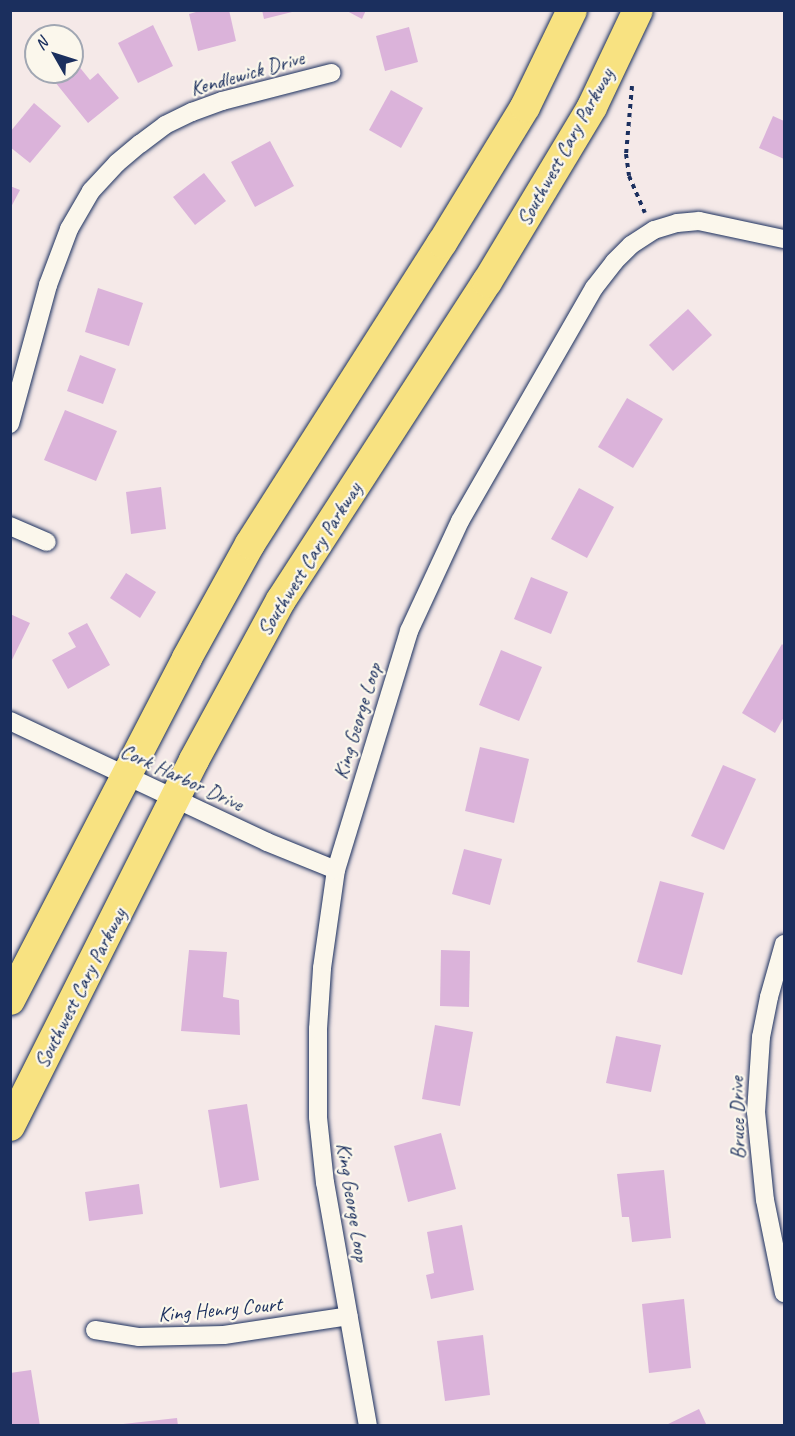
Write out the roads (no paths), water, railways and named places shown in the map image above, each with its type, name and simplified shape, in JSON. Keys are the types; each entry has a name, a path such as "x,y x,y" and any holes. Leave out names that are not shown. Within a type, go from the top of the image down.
{"main road":[{"path":"10,1000 187,658 250,544 442,243 525,107 572,10"},
{"name":"Southwest Cary Parkway","path":"10,1126 174,799 281,600 487,282 592,107 638,10"}],"street":[{"name":"Kendlewick Drive","path":"10,424 48,285 69,229 91,191 117,163 165,126 192,112 222,101 331,73"},
{"name":"King George Loop","path":"368,1425 325,1183 318,1117 318,1029 322,968 336,870 409,631 460,521 594,288 631,245 654,230 699,221 784,239"},
{"path":"10,526 46,542"},
{"name":"Cork Harbor Drive","path":"10,721 267,842 336,870"},
{"name":"Bruce Drive","path":"784,944 769,997 762,1037 756,1112 765,1200 784,1293"},
{"name":"King Henry Court","path":"95,1330 139,1337 224,1335 349,1316"}]}
